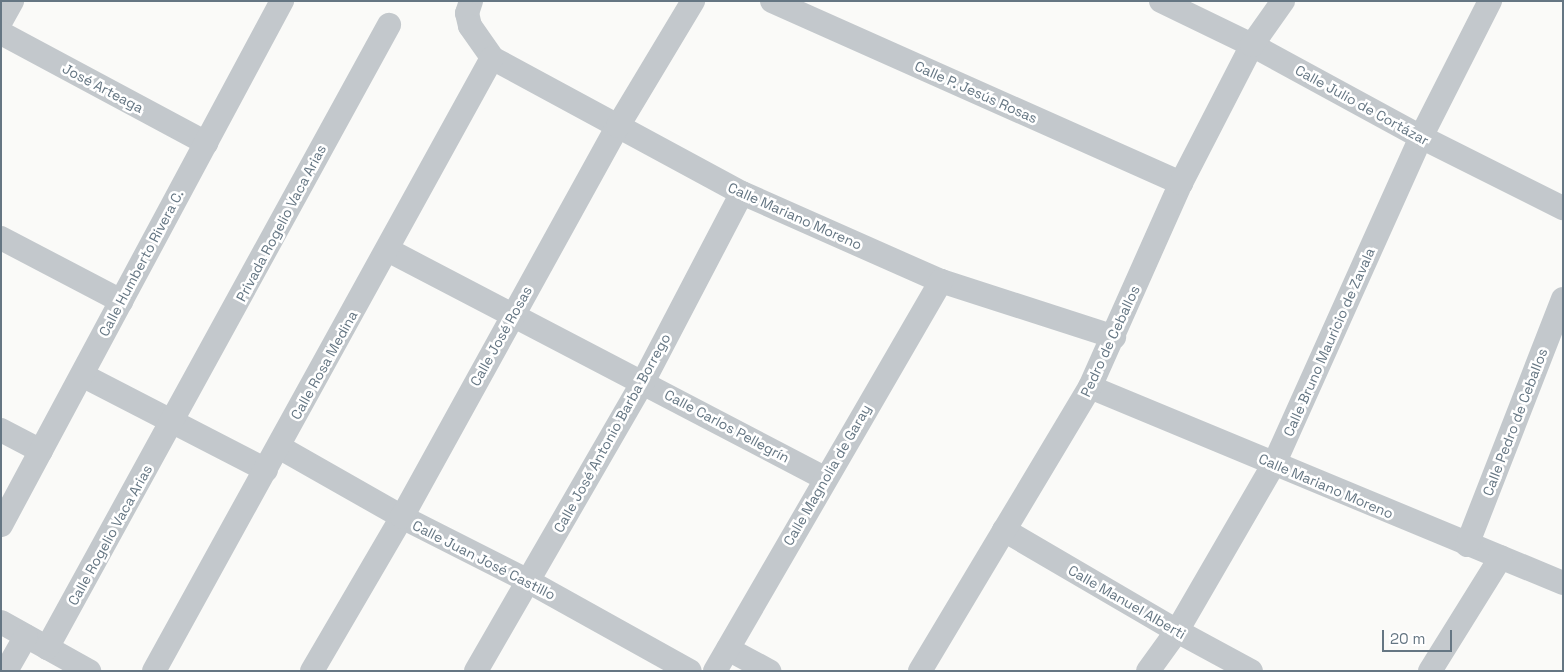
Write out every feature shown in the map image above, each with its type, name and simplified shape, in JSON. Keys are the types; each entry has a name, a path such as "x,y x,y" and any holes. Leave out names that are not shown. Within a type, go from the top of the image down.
{"street":[{"path":"1,21 12,1"},
{"name":"Calle Humberto Rivera C.","path":"1,525 282,1"},
{"path":"471,1 468,13 470,26 492,58"},
{"name":"Calle José Rosas","path":"312,671 402,517 618,126 693,1"},
{"name":"Calle P. Jesús Rosas","path":"772,1 1180,183"},
{"name":"Calle Julio de Cortázar","path":"1161,1 1252,45 1421,137 1563,208"},
{"name":"Pedro de Ceballos","path":"920,671 1090,387 1114,337 1180,183 1252,45 1283,1"},
{"name":"Calle Bruno Mauricio de Zavala","path":"1148,671 1177,631 1274,464 1421,137 1490,1"},
{"name":"Privada Rogelio Vaca Arias","path":"174,422 389,25"},
{"name":"José Arteaga","path":"1,33 206,143"},
{"name":"Calle Mariano Moreno","path":"492,58 742,193 941,280 1114,337"},
{"name":"Calle Rosa Medina","path":"161,668 266,470 492,58"},
{"name":"Calle José Antonio Barba Borrego","path":"476,671 643,382 742,193"},
{"path":"1,238 121,301"},
{"name":"Calle Carlos Pellegrín","path":"388,250 825,478"},
{"name":"Calle Magnolia de Garay","path":"715,671 941,280"},
{"name":"Calle Pedro de Ceballos","path":"1467,545 1563,299"},
{"path":"82,375 266,470"},
{"name":"Calle Mariano Moreno","path":"1090,387 1467,545 1563,583"},
{"name":"Calle Rogelio Vaca Arias","path":"47,648 174,422"},
{"path":"1,430 40,451"},
{"name":"Calle Juan José Castillo","path":"279,447 402,517 528,581 690,671"},
{"name":"Calle Manuel Alberti","path":"1004,530 1177,631 1252,671"},
{"path":"1430,671 1501,557"},
{"path":"1,622 89,671"},
{"path":"6,671 26,636"},
{"path":"728,649 769,671"}]}
